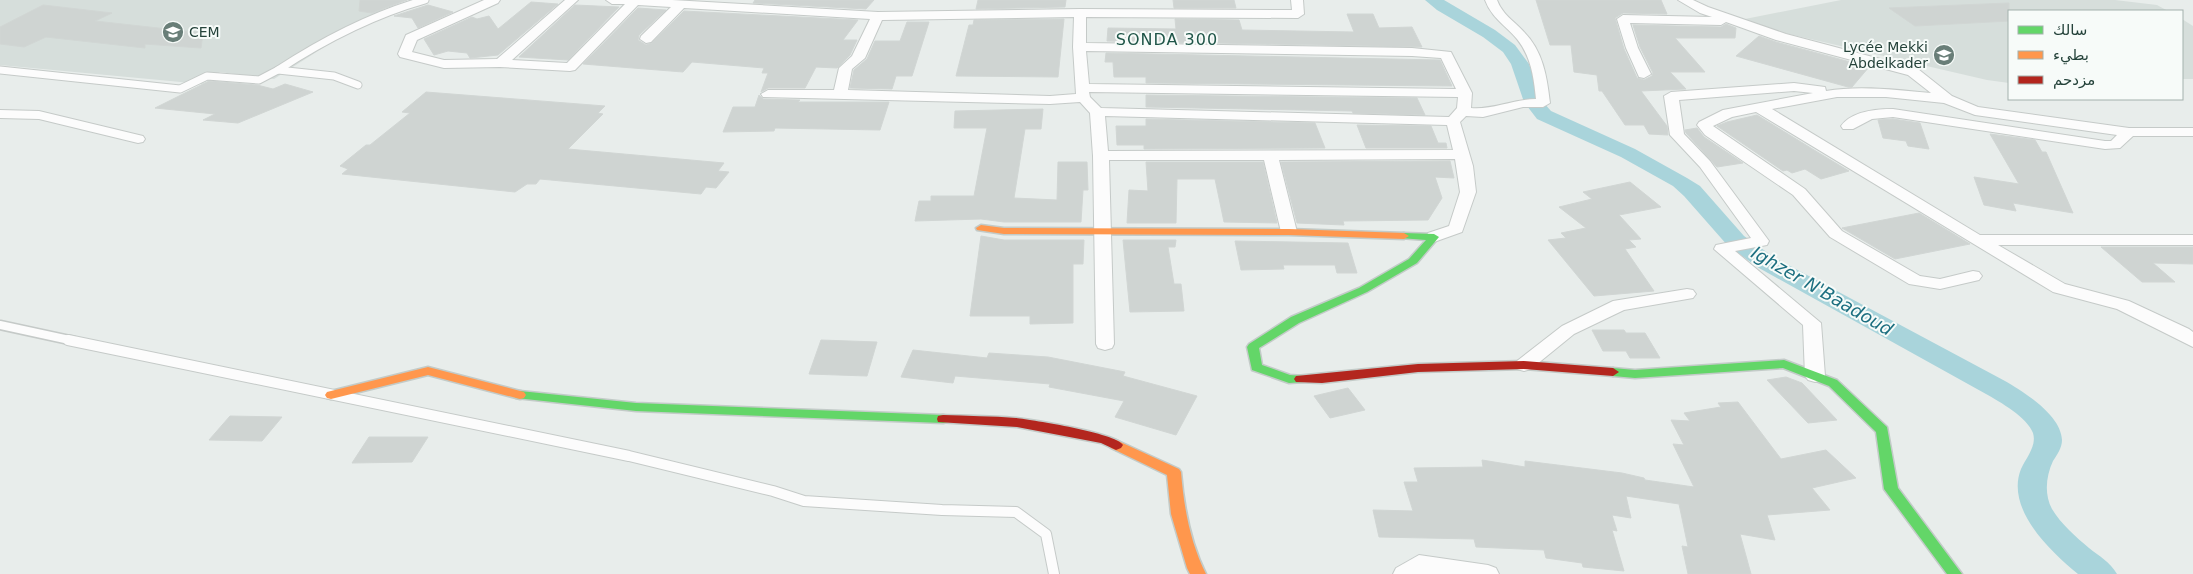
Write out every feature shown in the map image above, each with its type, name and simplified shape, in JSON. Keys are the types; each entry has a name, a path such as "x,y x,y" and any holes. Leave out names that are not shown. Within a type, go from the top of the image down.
{"street":[{"path":"494,0 451,18 412,38 405,54 444,64 500,63 570,66 634,2"},
{"path":"500,63 572,0"},
{"path":"612,0 680,5 719,4 878,16 1080,13 1298,14 1297,0"},
{"path":"1162,0 1164,14"},
{"path":"1097,112 1458,116 1483,114 1522,104 1543,103 1540,72 1525,40 1500,16 1491,0"},
{"path":"1684,0 1704,10 1781,37 1913,72 1947,99"},
{"path":"646,39 680,5"},
{"path":"1080,13 1079,47 1082,93 1097,112 1101,156 1105,344"},
{"path":"840,94 846,68 858,58 878,16"},
{"path":"1644,74 1632,48 1623,19 1739,22"},
{"path":"980,228 1004,231 1289,232 1434,237 1456,229 1468,192 1465,166 1461,154 1458,116 1465,93 1446,55 1412,52 1079,47"},
{"path":"1816,376 1812,324 1722,249 1761,241 1705,164 1677,135 1671,96 1794,87 1853,93"},
{"path":"768,94 840,94 1050,100 1082,93 1465,93"},
{"path":"1973,276 1940,284 1915,280 1836,234 1799,192 1710,132 1704,124 1728,113 1817,96 1886,93 1947,99 1975,110 2129,132 2193,132"},
{"path":"1758,107 2059,288 2123,305 2183,333 2193,341"},
{"path":"1848,126 1858,118 1878,113 1893,113 2105,145 2115,145 2129,132"},
{"path":"0,114 39,114 138,139"},
{"path":"1101,156 1461,154"},
{"path":"1270,155 1289,232"},
{"path":"1434,237 1413,261 1363,290 1296,320 1253,347 1256,367 1289,379 1322,379 1418,368 1524,365 1635,374 1784,364 1833,383 1882,430 1892,488 1955,574"},
{"path":"1977,240 2193,240"},
{"path":"1524,365 1568,330 1619,305 1687,294"},
{"path":"331,396 428,371 520,395 636,407 882,415 1017,423 1104,439 1174,472 1178,514 1194,568 1199,574"},
{"path":"1415,571 1488,574"}],"lane":[{"path":"0,70 180,88 207,76 259,80 334,36 365,21 425,0"},
{"path":"278,70 334,76 358,85"},
{"path":"0,325 331,396 629,456 773,491 804,501 942,510 1016,512 1046,534 1054,574"}],"shaded area":[{"name":"CEM","path":"0,0 398,0 274,79 220,72 202,84 0,65"},
{"name":"Lycée Mekki Abdelkader","path":"1841,0 2115,0 2157,5 2166,10 2008,10 2008,83 1987,80 1771,30 1745,19"},
{"path":"2183,20 2193,26 2193,79 2183,79"}],"building":[{"path":"360,0 407,0 372,13 359,11"},
{"path":"755,0 874,0 866,9 753,3"},
{"path":"978,0 1066,0 1065,7 976,9"},
{"path":"1173,0 1234,0 1236,8 1174,8"},
{"path":"1536,0 1661,0 1667,14 1623,13 1615,18 1624,49 1637,78 1644,80 1652,76 1653,73 1640,47 1633,25 1721,27 1726,24 1736,28 1735,38 1675,38 1705,72 1670,72 1686,89 1641,91 1667,126 1668,135 1649,134 1644,125 1625,125 1602,91 1599,91 1597,75 1574,72 1571,45 1550,45"},
{"path":"531,2 558,4 498,55 470,58 467,53 448,51 434,55 424,39 472,17 477,19 489,16 498,29"},
{"path":"2009,3 2008,21 1915,26 1889,8"},
{"path":"43,5 112,13 95,21 203,33 201,48 145,44 145,48 46,37 24,47 0,44 0,27"},
{"path":"428,5 453,12 418,28 412,18 394,16"},
{"path":"575,5 619,7 568,60 519,57"},
{"path":"638,8 666,10 639,35 638,40 646,45 652,43 684,11 858,20 843,40 857,40 850,55 837,68 816,67 805,88 768,88 761,92 768,73 762,73 764,68 692,62 683,72 583,64"},
{"path":"1347,14 1373,14 1379,28 1412,27 1422,47 1107,41 1108,28 1176,29 1175,19 1239,20 1242,30 1354,32"},
{"path":"1064,19 1058,77 956,76 969,25 973,25 974,20"},
{"path":"907,22 929,22 912,76 896,76 892,89 850,88 854,70 867,59 875,41 900,41"},
{"path":"1759,36 1869,67 1852,87 1848,87 1736,56"},
{"path":"1106,53 1440,60 1452,86 1146,83 1146,77 1114,77 1113,62 1105,62"},
{"path":"209,81 257,85 273,89 285,84 313,92 238,123 203,120 215,114 155,108"},
{"path":"426,92 605,106 598,113 603,114 568,149 724,163 718,171 729,172 716,188 706,187 701,194 540,179 536,184 527,184 515,192 342,174 348,169 340,166 410,113 402,112"},
{"path":"759,95 763,99 800,100 798,102 889,102 880,130 775,128 774,131 723,132 733,107 755,107"},
{"path":"1146,95 1417,98 1425,115 1353,113 1352,111 1146,107"},
{"path":"1043,109 1041,129 1025,129 1014,198 1057,200 1058,162 1087,162 1088,190 1083,190 1081,222 1004,222 981,219 915,221 919,201 931,201 931,196 974,196 987,128 954,128 955,111"},
{"path":"1757,115 1849,171 1821,179 1805,169 1792,173 1787,170 1783,171 1717,126"},
{"path":"1146,119 1315,123 1325,148 1144,149 1144,145 1117,145 1116,126 1146,126"},
{"path":"1893,119 1920,123 1929,149 1908,146 1906,141 1883,138 1878,120"},
{"path":"1357,125 1431,126 1438,143 1446,143 1447,148 1366,148"},
{"path":"1697,128 1704,137 1743,163 1717,167 1685,130"},
{"path":"1990,134 2035,140 2042,152 2046,152 2073,213 2013,203 2016,211 1984,205 1974,177 2019,184"},
{"path":"1450,161 1454,178 1435,177 1442,198 1428,220 1343,221 1344,225 1297,223 1281,162"},
{"path":"1146,162 1263,162 1277,223 1224,222 1215,179 1177,179 1176,223 1127,223 1129,190 1148,191"},
{"path":"1630,182 1661,207 1619,215 1641,239 1629,240 1636,247 1625,249 1654,291 1594,296 1548,240 1566,238 1561,233 1586,228 1559,207 1592,199 1583,192"},
{"path":"1919,213 1970,244 1895,259 1842,228"},
{"path":"981,236 1004,240 1084,240 1083,264 1073,264 1073,323 1030,324 1030,316 970,316"},
{"path":"1123,240 1176,240 1175,247 1168,247 1174,284 1181,284 1184,311 1130,312"},
{"path":"1235,241 1348,243 1357,273 1337,273 1335,265 1283,265 1284,269 1241,270"},
{"path":"2101,247 2193,247 2193,264 2153,263 2175,282 2142,282"},
{"path":"1592,330 1624,330 1626,333 1645,333 1660,358 1630,358 1626,351 1603,351"},
{"path":"821,340 877,342 867,376 809,374"},
{"path":"913,350 987,358 989,353 1048,357 1125,372 1123,376 1197,396 1176,435 1115,417 1124,401 1049,387 1050,384 955,376 953,383 901,377"},
{"path":"1786,377 1802,383 1837,420 1808,423 1767,380"},
{"path":"1348,388 1365,410 1330,418 1314,396"},
{"path":"1738,402 1781,459 1826,450 1856,478 1812,488 1830,510 1767,515 1775,540 1740,534 1751,574 1688,574 1682,546 1688,547 1679,504 1626,496 1631,518 1612,515 1617,531 1612,530 1624,571 1583,567 1582,563 1546,558 1544,550 1476,547 1474,539 1379,537 1373,510 1413,511 1404,482 1418,482 1414,468 1483,467 1482,460 1525,467 1525,461 1622,473 1644,478 1645,480 1694,487 1673,444 1684,445 1671,420 1690,421 1684,413 1721,407 1718,403"},
{"path":"230,416 282,417 262,441 209,440"},
{"path":"369,437 428,437 412,462 352,463"}],"waterway":[{"name":"Ighzer N'Baadoud","path":"1433,0 1489,33 1509,49 1520,64 1533,102 1544,115 1628,153 1680,182 1692,191 1736,241 1767,263 1995,387 2027,408 2043,426 2048,440 2033,477 2032,492 2036,506 2043,520 2053,533 2077,556 2101,574"}],"traffic: fast":[{"path":"1300,379 1289,379 1256,367 1253,347 1295,320 1363,290 1413,261 1434,237 1404,236"},
{"path":"1613,372 1635,374 1784,364 1833,383 1882,430 1891,489 1955,574"},
{"path":"520,395 636,407 943,419"}],"traffic: slow":[{"path":"981,228 1004,231 1289,232 1404,236"},
{"path":"331,395 428,371 520,395"},
{"path":"1116,445 1174,472 1178,514 1194,568 1199,574"}],"traffic: jam":[{"path":"1300,379 1322,379 1418,368 1524,365 1613,372"},
{"path":"943,419 1017,423 1104,439 1116,445"}],"place":[{"name":"CEM","path":"173,32"},
{"name":"Lycée Mekki Abdelkader","path":"1944,55"}],"district":[{"name":"SONDA 300","path":"1167,39"}]}
